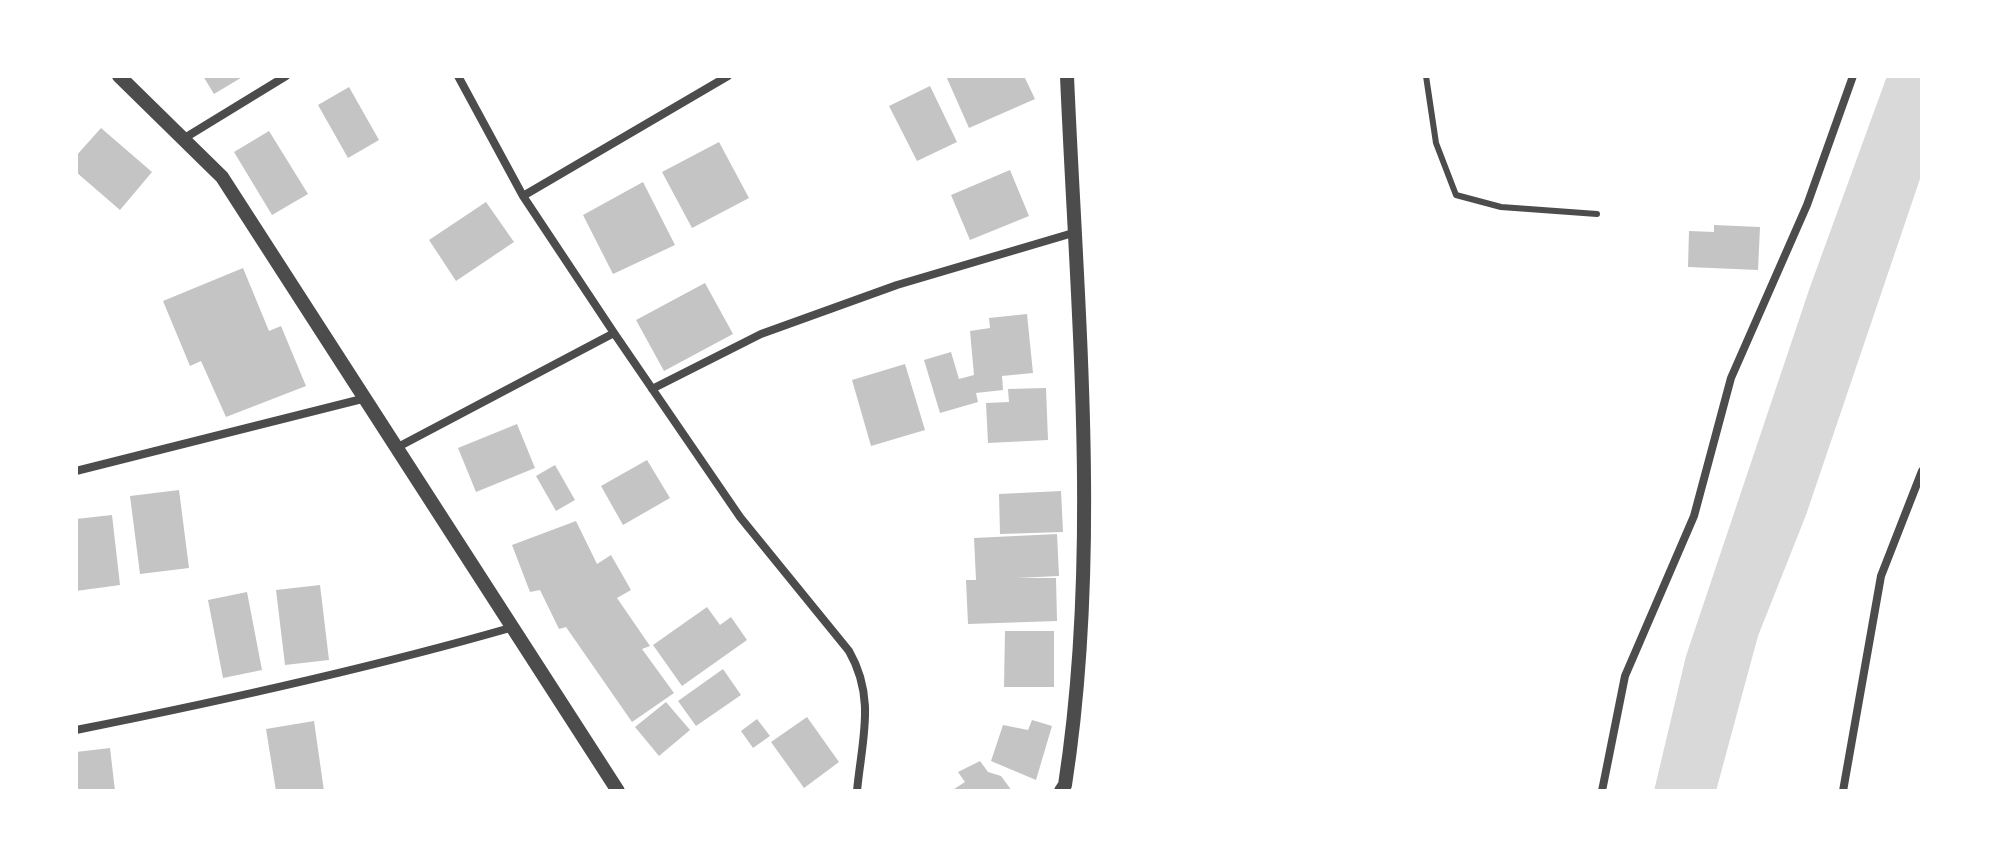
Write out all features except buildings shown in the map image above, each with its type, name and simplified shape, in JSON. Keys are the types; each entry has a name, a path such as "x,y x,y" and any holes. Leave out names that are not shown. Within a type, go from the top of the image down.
{"street":[{"path":"119,76 222,177 367,398 510,628 618,791"},
{"path":"183,139 286,76"},
{"path":"458,76 523,196 614,333 740,517 831,624 862,674 867,704 857,791"},
{"path":"523,196 728,76"},
{"path":"1061,791 1065,785 1077,708 1081,579 1082,398 1067,76"},
{"path":"1602,791 1625,676 1694,516 1731,378 1807,205 1853,76"},
{"path":"652,389 761,334 897,285 1073,233"},
{"path":"398,447 614,333"},
{"path":"76,471 367,398"},
{"path":"1843,791 1881,576 1922,471"},
{"path":"76,730 241,697 411,656 510,628"}],"lane":[{"path":"1426,76 1436,143 1456,195 1501,207 1597,214"}],"shaded area":[{"path":"1887,76 1922,76 1922,173 1806,515 1758,636 1716,791 1654,791 1686,656 1810,287"}]}
